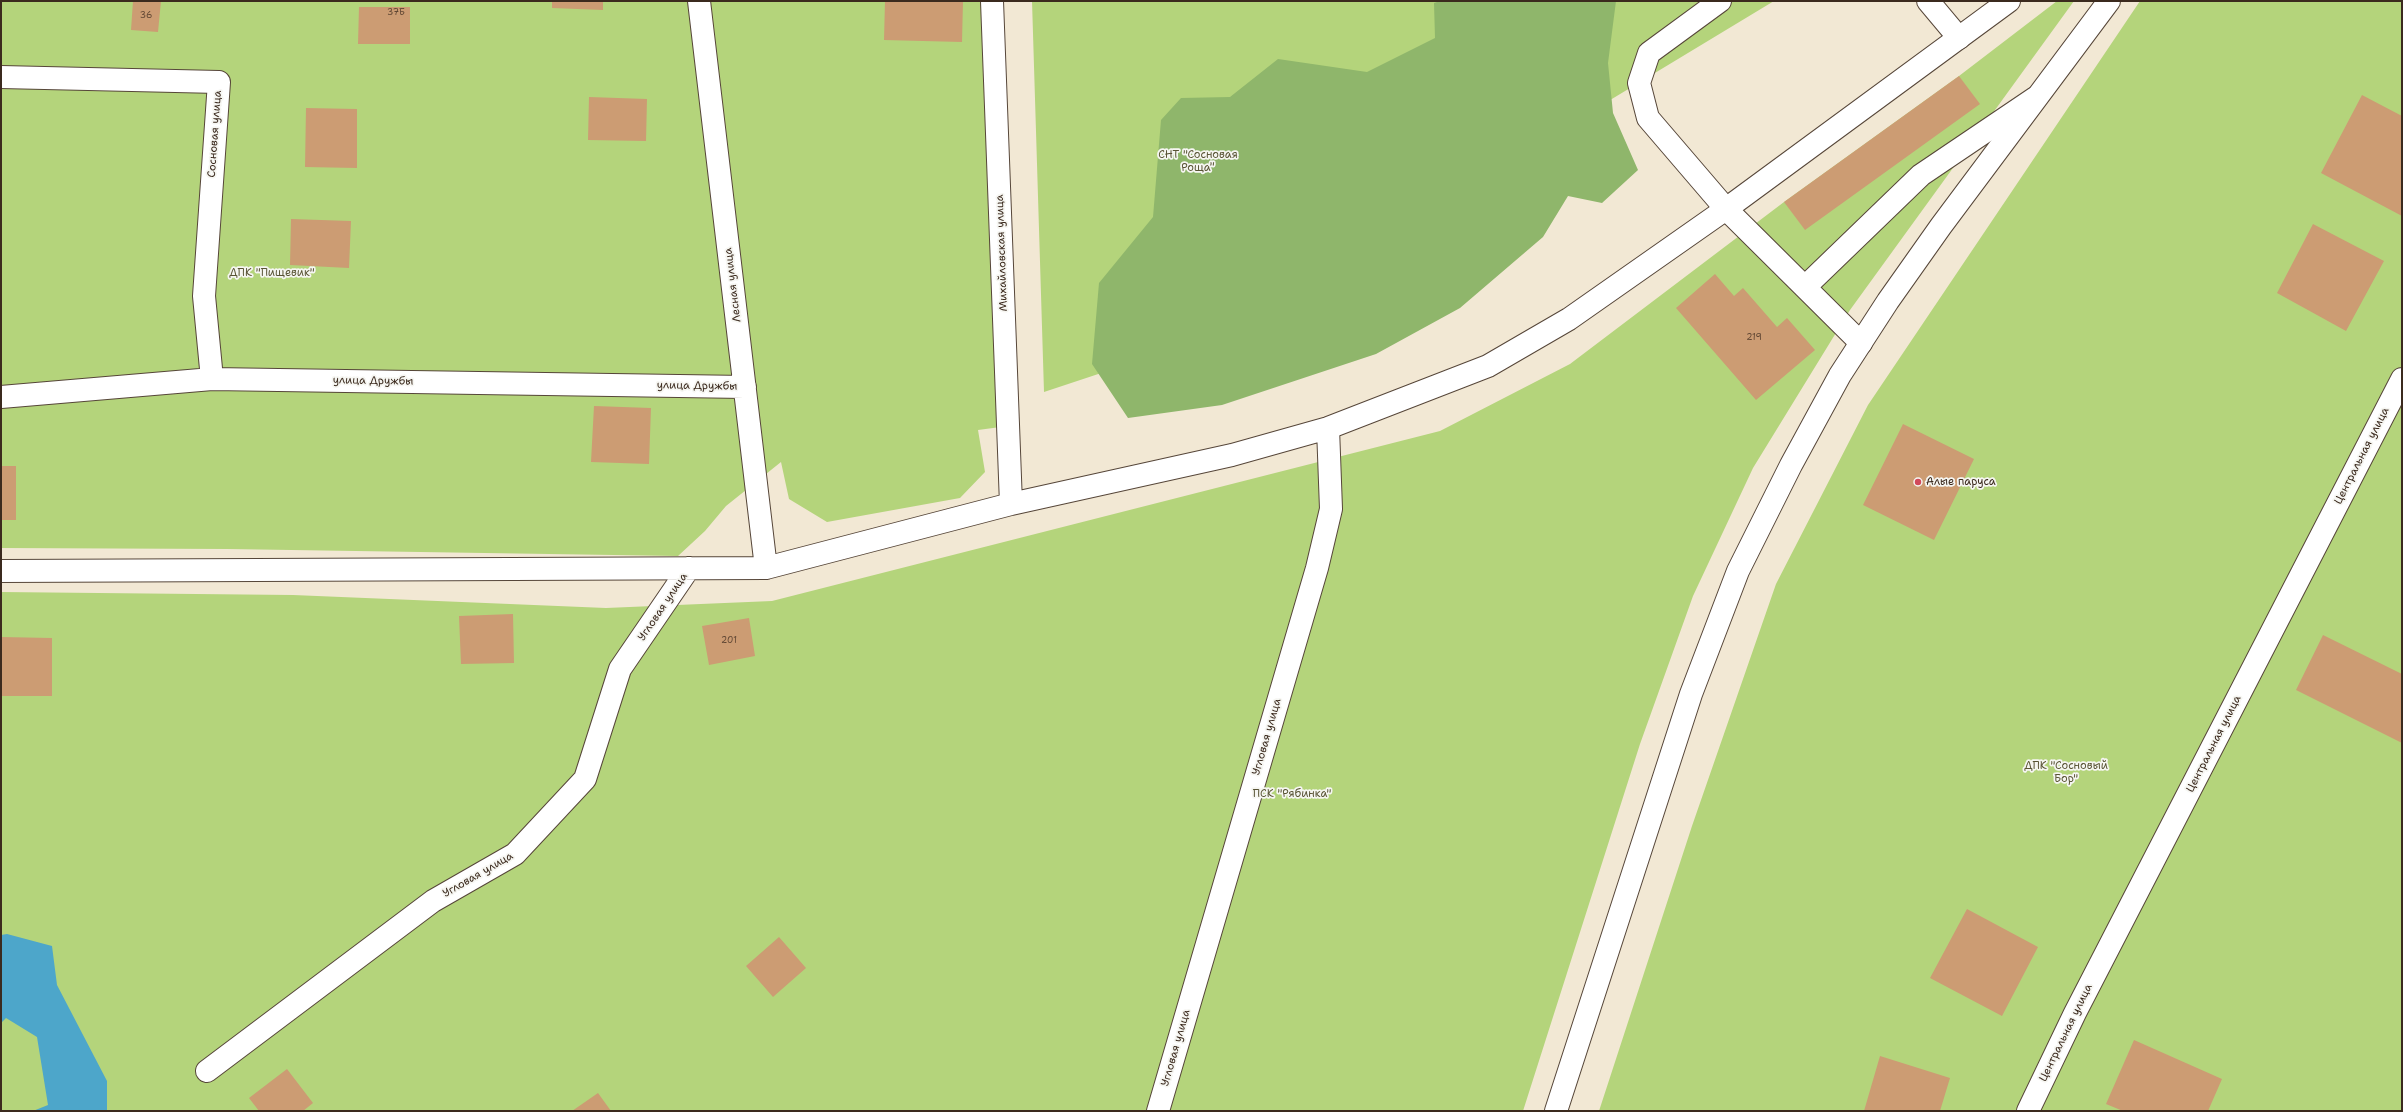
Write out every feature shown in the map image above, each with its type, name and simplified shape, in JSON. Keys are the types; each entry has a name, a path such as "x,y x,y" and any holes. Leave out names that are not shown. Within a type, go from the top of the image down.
{"street":[{"name":"Лесная улица","path":"699,1 766,568"},
{"name":"Михайловская улица","path":"992,1 1011,504"},
{"path":"1720,1 1649,53 1639,83 1648,118 1726,209 1861,342"},
{"path":"1928,1 1959,38"},
{"path":"1,571 766,568 1011,504 1232,455 1328,428 1488,366 1569,319 1726,209 2009,1"},
{"path":"1556,1111 1691,694 1738,571 1795,458 1840,375 1861,342 1941,226 2108,1"},
{"name":"Сосновая улица","path":"1,77 219,82 204,296 212,378"},
{"path":"1805,287 1921,175 2035,98"},
{"name":"улица Дружбы","path":"1,397 212,378 745,387"},
{"name":"Центральная улица","path":"2028,1111 2074,1013 2402,379"},
{"name":"Угловая улица","path":"1158,1111 1317,568 1331,509 1328,428"},
{"name":"Угловая улица","path":"207,1072 433,901 515,854 585,779 620,669 689,568"}],"green space":[{"name":"ДПК \"Пищевик\"","path":"1,1 992,1 1008,426 978,430 985,472 960,498 827,522 789,499 781,462 726,506 705,531 678,556 227,549 1,548"},
{"name":"СНТ \"Сосновая Роща\"","path":"1032,1 1774,1 1228,331 1044,392"},
{"path":"1440,1 1616,1 1608,63 1613,113 1638,170 1602,203 1568,196 1543,237 1460,308 1376,354 1222,405 1128,418 1092,364 1099,283 1153,217 1161,120 1181,98 1230,97 1278,59 1367,72 1435,38 1434,3"},
{"name":"ПСК \"Рябинка\"","path":"2057,1 2074,1 1850,310 1753,468 1693,596 1640,744 1523,1111 1,1111 1,592 293,595 606,608 772,601 1440,431 1570,364 1784,202 1959,76"},
{"name":"ДПК \"Сосновый Бор\"","path":"2140,1 2402,1 2402,1111 1599,1111 1692,826 1776,584 1868,405"}],"water":[{"path":"7,934 52,946 57,985 107,1081 107,1111 33,1111 48,1105 37,1037 6,1018 1,1023 1,935"}],"building":[{"path":"133,1 161,1 158,32 131,30"},
{"path":"552,1 603,1 603,10 552,8"},
{"path":"885,1 963,1 962,42 884,40"},
{"path":"359,7 410,7 410,44 358,44"},
{"path":"1959,76 1980,104 1805,230 1784,202"},
{"path":"2362,95 2402,116 2402,216 2321,173"},
{"path":"589,97 647,99 646,141 588,140"},
{"path":"306,108 357,109 357,168 305,167"},
{"path":"291,219 351,221 349,268 290,265"},
{"path":"2313,224 2384,261 2346,331 2277,293"},
{"path":"1715,274 1734,296 1743,288 1777,327 1787,318 1815,350 1756,400 1676,308"},
{"path":"594,406 651,408 649,464 591,462"},
{"name":"Алые паруса","path":"1903,424 1974,459 1934,540 1863,505"},
{"path":"1,466 16,466 16,520 1,520"},
{"path":"513,614 514,663 461,664 459,616"},
{"path":"749,618 755,656 709,665 702,626"},
{"path":"2323,635 2402,674 2402,743 2296,690"},
{"path":"1,637 52,638 52,696 1,696"},
{"path":"1967,909 2038,947 2002,1016 1930,978"},
{"path":"779,937 806,968 773,997 746,966"},
{"path":"2134,1040 2222,1079 2208,1111 2123,1111 2106,1104"},
{"path":"1880,1056 1950,1078 1940,1111 1864,1111"},
{"path":"287,1069 313,1103 303,1111 259,1111 249,1098"},
{"path":"598,1093 611,1111 572,1111"}],"place":[{"name":"Алые паруса","path":"1918,482"}]}
